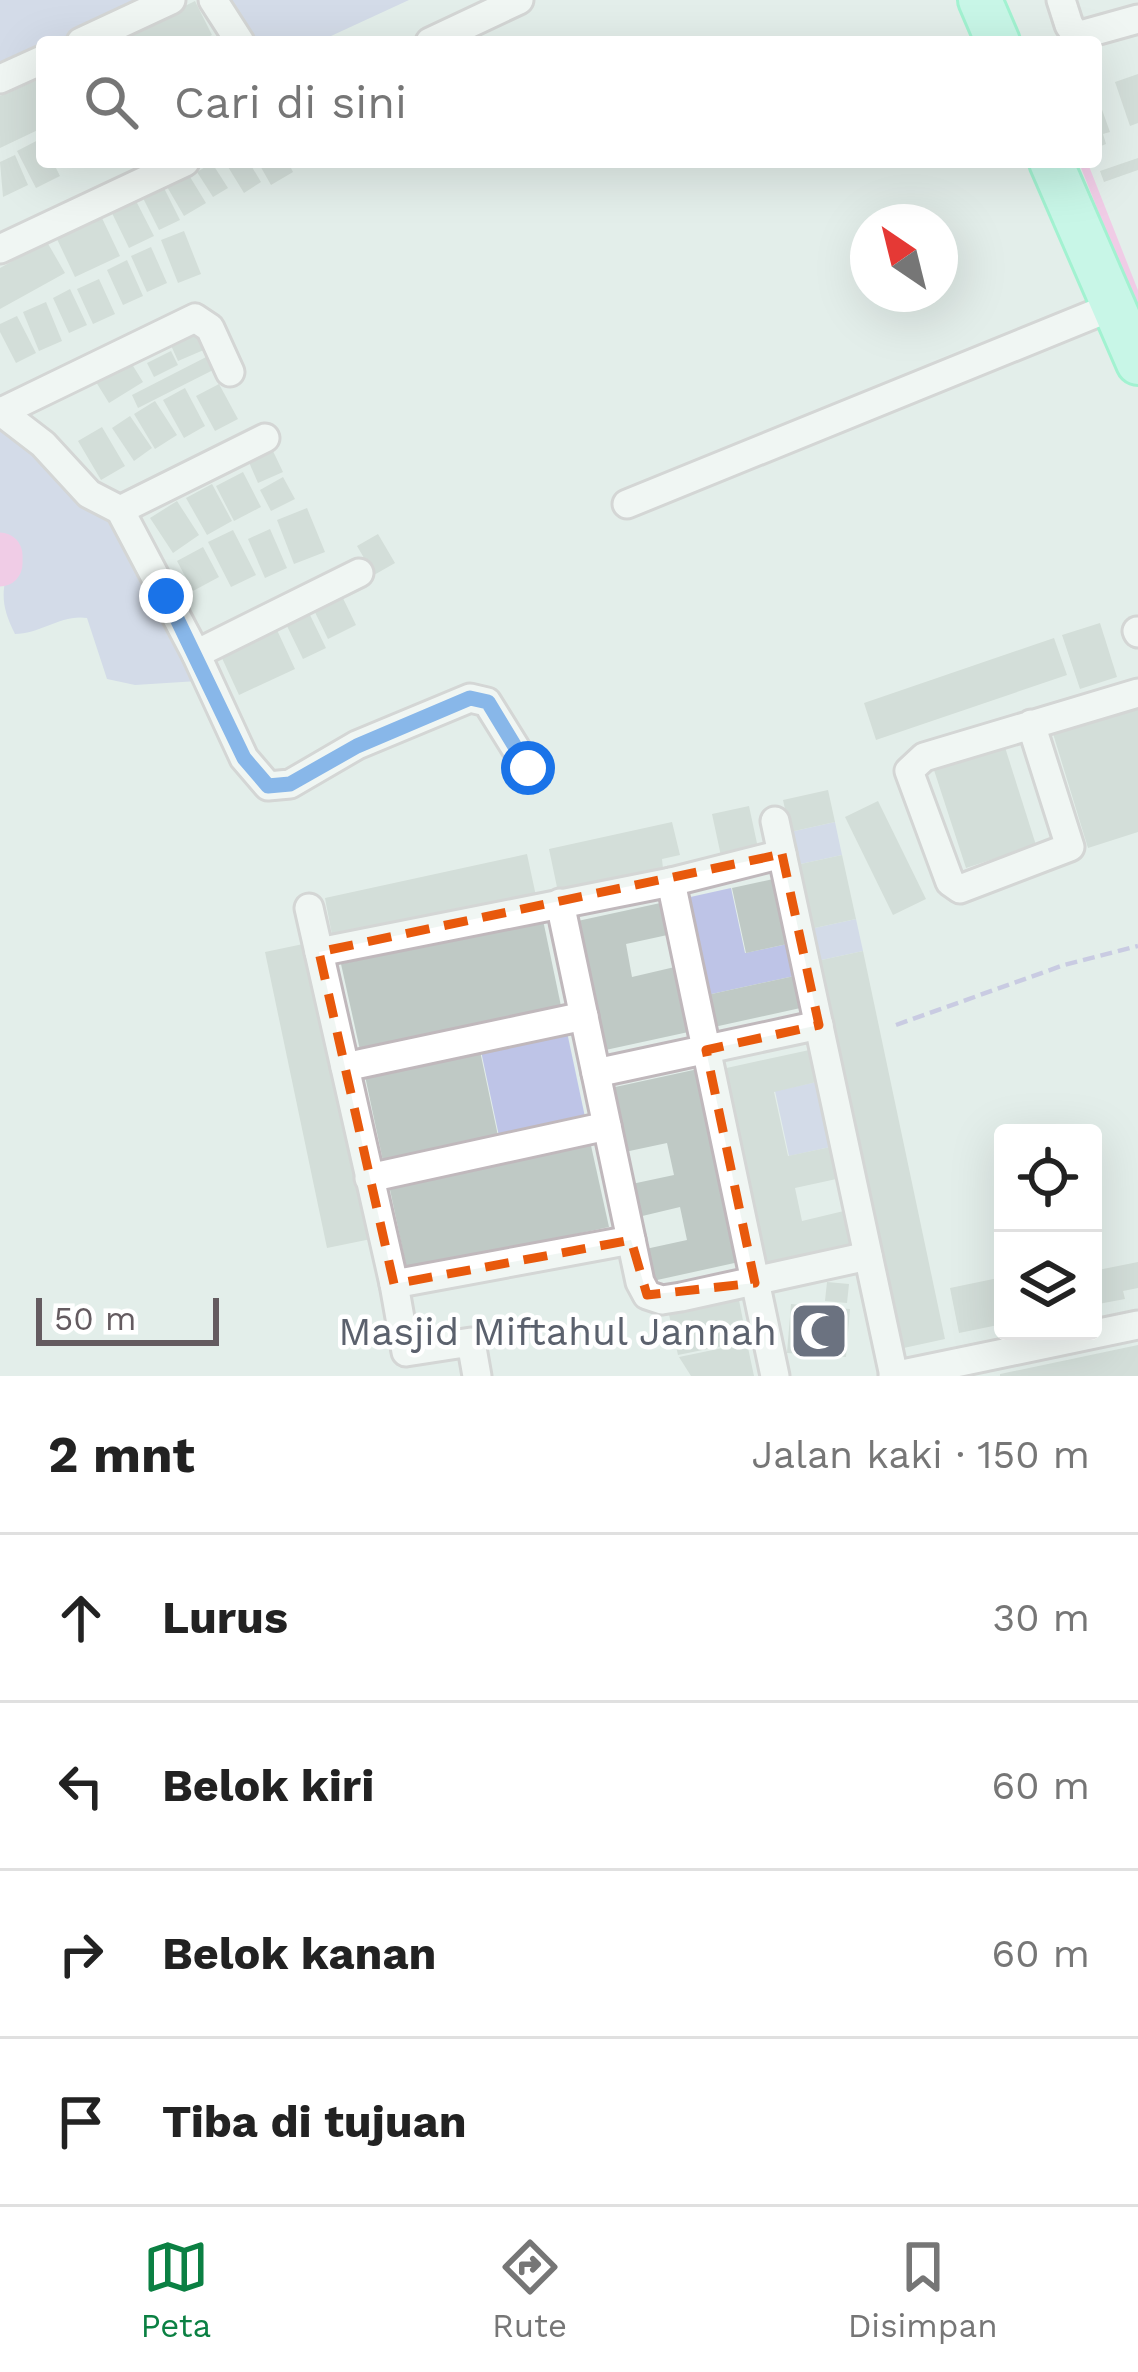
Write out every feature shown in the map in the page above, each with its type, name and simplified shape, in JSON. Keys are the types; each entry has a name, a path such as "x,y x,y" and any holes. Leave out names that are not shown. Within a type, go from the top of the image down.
{"main road":[{"path":"980,0 995,36"},
{"path":"1054,168 1138,364"}],"street":[{"path":"94,36 171,0"},
{"path":"213,0 236,36"},
{"path":"443,36 519,0"},
{"path":"1061,0 1077,36 1138,19"},
{"path":"0,79 36,63"},
{"path":"0,249 171,168"},
{"path":"627,504 1114,305"},
{"path":"230,372 210,328 195,318 1,411 44,444 88,494 120,510 244,758 268,786 290,784 357,746 470,698 488,702 528,768"},
{"path":"120,510 266,438"},
{"path":"196,654 359,573"},
{"path":"1031,724 1070,847 960,889 950,882 910,771 925,757 1031,724 1138,693"},
{"path":"776,820 894,1376 1138,1325"},
{"path":"319,952 671,882 782,854"},
{"path":"671,882 775,1376"},
{"path":"560,903 640,1282 647,1295 662,1300 868,1256"},
{"path":"309,908 406,1352 471,1342 477,1376"},
{"path":"345,1067 584,1016"},
{"path":"596,1073 819,1025"},
{"path":"370,1178 607,1126"},
{"path":"394,1284 631,1240"}],"path":[{"path":"896,1025 1064,965 1138,946"}],"highlighted area":[{"path":"782,854 819,1025 706,1050 755,1283 647,1295 631,1240 394,1284 319,952"}],"shaded area":[{"path":"0,0 152,0 76,36 36,36 36,55 0,71"},
{"path":"222,0 409,0 331,36 249,36"},
{"path":"0,427 93,507 138,553 198,681 135,685 107,679 87,618 15,634 4,596 14,556 0,543"},
{"path":"835,822 842,855 796,865 790,832"},
{"path":"731,888 745,953 792,943 799,975 707,995 686,898"},
{"path":"856,919 863,951 817,961 810,929"},
{"path":"567,1032 585,1117 499,1136 481,1051"},
{"path":"821,1081 835,1146 789,1156 775,1091"}],"building":[{"path":"195,1 212,35 126,36"},
{"path":"1138,74 1138,123 1130,126 1115,82"},
{"path":"36,78 36,131 0,148 0,96"},
{"path":"1102,110 1110,132 1103,134 1106,144 1102,146"},
{"path":"36,141 36,168 56,168 60,176 36,188 17,151"},
{"path":"15,155 28,185 3,197 0,162"},
{"path":"1138,158 1138,170 1104,182 1100,171"},
{"path":"215,168 228,188 213,197 197,172"},
{"path":"229,168 253,168 261,182 244,193"},
{"path":"261,168 291,168 293,172 271,185"},
{"path":"187,172 206,203 184,216 166,185"},
{"path":"163,186 180,220 159,230 142,196"},
{"path":"135,199 154,236 129,248 111,211"},
{"path":"101,216 120,256 75,277 56,237"},
{"path":"184,231 201,274 178,283 161,240"},
{"path":"47,242 65,273 0,309 0,268"},
{"path":"151,247 167,283 147,292 131,256"},
{"path":"127,260 143,296 123,305 107,270"},
{"path":"99,279 115,314 93,324 77,289"},
{"path":"70,289 87,325 69,333 53,298"},
{"path":"46,302 62,341 39,351 23,312"},
{"path":"17,316 36,353 16,363 0,324"},
{"path":"197,329 206,349 178,361 169,341"},
{"path":"171,351 178,365 154,377 147,363"},
{"path":"214,353 221,366 138,408 132,395"},
{"path":"130,361 143,382 109,403 96,382"},
{"path":"219,384 238,419 215,431 196,396"},
{"path":"185,388 205,426 184,438 163,400"},
{"path":"155,401 177,435 155,449 134,414"},
{"path":"130,416 152,448 134,461 112,428"},
{"path":"102,427 125,466 101,480 78,441"},
{"path":"272,449 283,472 258,483 248,460"},
{"path":"243,472 261,507 234,521 216,486"},
{"path":"283,477 295,499 271,511 260,490"},
{"path":"212,484 232,521 207,535 186,498"},
{"path":"177,501 199,535 173,553 150,518"},
{"path":"307,508 325,552 294,564 277,520"},
{"path":"270,529 287,568 265,578 248,539"},
{"path":"233,530 256,575 231,587 208,542"},
{"path":"378,534 395,563 374,575 357,546"},
{"path":"203,547 219,577 193,591 177,561"},
{"path":"339,590 356,625 328,639 311,604"},
{"path":"309,613 326,648 303,659 286,624"},
{"path":"1100,623 1117,677 1080,689 1062,635"},
{"path":"277,630 295,669 239,695 221,656"},
{"path":"1054,638 1067,675 876,740 864,703"},
{"path":"1138,704 1138,832 1088,848 1051,727"},
{"path":"1003,741 1036,845 966,868 932,764"},
{"path":"828,790 835,822 790,832 783,800"},
{"path":"878,801 926,899 893,915 845,817"},
{"path":"749,806 758,848 721,856 712,814"},
{"path":"672,822 680,855 662,859 663,869 558,892 549,849"},
{"path":"527,854 536,896 333,940 325,898"},
{"path":"842,855 856,919 810,929 796,865"},
{"path":"778,878 792,943 746,953 732,888"},
{"path":"665,902 672,934 626,944 632,977 679,966 693,1031 601,1051 573,922"},
{"path":"543,920 561,1006 360,1050 341,964"},
{"path":"308,943 371,1239 327,1248 265,952"},
{"path":"863,951 945,1339 899,1349 817,961"},
{"path":"799,975 805,1007 714,1027 707,995"},
{"path":"814,1049 821,1081 774,1092 788,1156 835,1146 841,1178 795,1188 802,1221 848,1210 855,1243 763,1263 722,1069"},
{"path":"480,1051 498,1136 383,1161 365,1076"},
{"path":"698,1069 739,1262 648,1282 641,1250 687,1240 680,1207 634,1218 627,1185 674,1175 667,1143 620,1153 606,1089"},
{"path":"590,1141 609,1227 407,1270 389,1185"},
{"path":"1138,1262 1138,1288 1123,1291 1125,1299 1102,1303 1102,1269"},
{"path":"994,1279 994,1326 959,1333 950,1288"},
{"path":"827,1282 849,1284 847,1303 825,1301"},
{"path":"738,1295 747,1341 678,1355 668,1310"},
{"name":"Masjid Miftahul Jannah","path":"791,1304 850,1309 846,1357 787,1353"},
{"path":"747,1343 754,1376 691,1376 679,1357"},
{"path":"1138,1345 1138,1376 1000,1376 1000,1374"}],"waterway":[{"path":"1085,168 1138,301"},
{"path":"0,555 0,564"}],"place":[{"name":"Masjid Miftahul Jannah","path":"819,1331"}],"route":[{"path":"166,596 244,758 268,786 290,784 357,746 470,698 488,702 528,768"}]}
